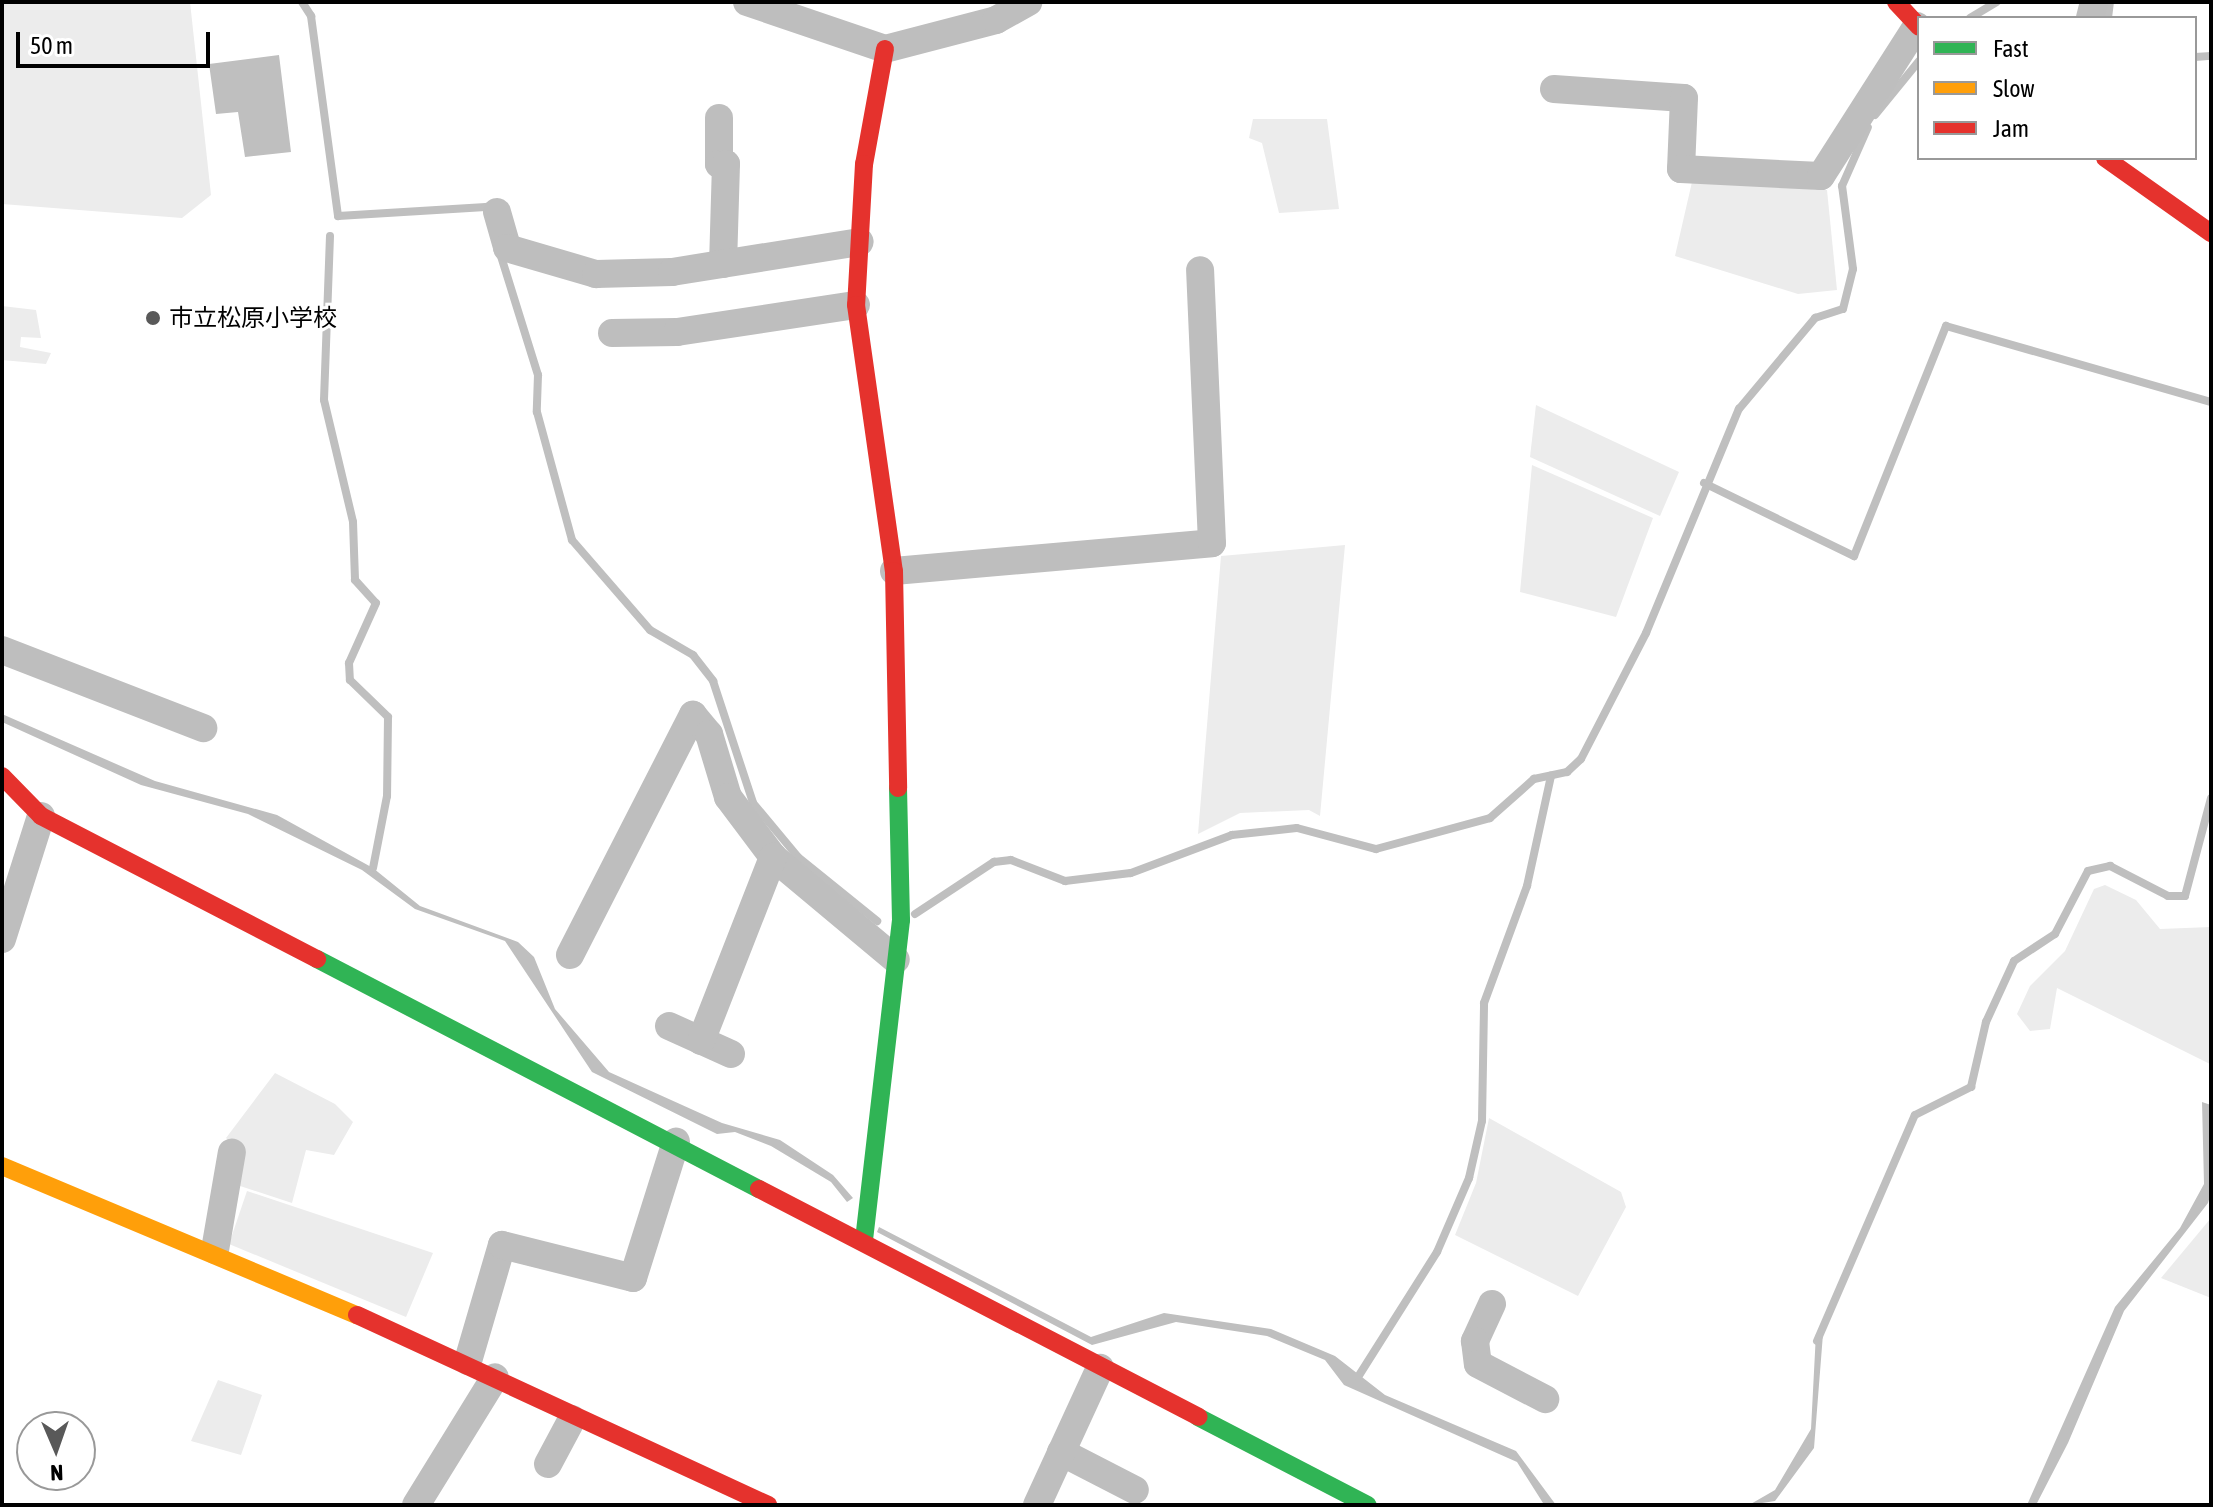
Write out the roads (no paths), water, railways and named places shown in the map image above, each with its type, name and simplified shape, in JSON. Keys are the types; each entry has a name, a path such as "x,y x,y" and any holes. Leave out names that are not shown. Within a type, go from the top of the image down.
{"street":[{"path":"747,2 885,49 1028,2"},
{"path":"1896,2 1917,26"},
{"path":"1554,89 1684,98 1681,169 1821,176 1917,29"},
{"path":"864,1240 896,960 894,571 856,305 864,164 885,49"},
{"path":"719,118 719,164 726,164 723,264"},
{"path":"2108,160 2211,233"},
{"path":"497,212 507,248 596,274 723,264 860,242"},
{"path":"894,571 1212,543 1200,270"},
{"path":"612,333 677,332 856,305"},
{"path":"2,650 203,728"},
{"path":"570,955 693,715 709,734 728,797 773,857 896,960"},
{"path":"2,776 41,816 676,1142 1100,1368 1368,1505"},
{"path":"2,939 41,816"},
{"path":"701,1041 773,857"},
{"path":"669,1026 731,1054"},
{"path":"468,1361 502,1245 633,1278 676,1142"},
{"path":"215,1250 232,1152"},
{"path":"2,1166 215,1250 468,1361 572,1419 768,1505"},
{"path":"1492,1304 1475,1341 1478,1364 1545,1399"},
{"path":"1037,1505 1100,1368"},
{"path":"416,1505 495,1377"},
{"path":"548,1464 572,1419"},
{"path":"1061,1452 1135,1490"}],"waterway":[{"path":"302,2 311,16 338,216 486,207 489,213"},
{"path":"1973,16 1997,2"},
{"path":"2108,16 2110,2"},
{"path":"2197,57 2211,56"},
{"path":"1875,115 1917,63"},
{"path":"915,914 994,862 1011,860 1065,881 1131,873 1232,835 1297,828 1376,849 1490,818 1534,779 1567,772 1581,759 1646,633 1739,409 1815,318 1843,309 1853,269 1842,186 1868,127"},
{"path":"330,236 324,400 353,522 355,580 376,603 349,663 350,680 388,717 387,796 373,868"},
{"path":"500,253 538,375 537,412 572,540 650,630 693,655 713,681 753,803 798,857 877,921"},
{"path":"1704,483 1854,556 1946,326 2211,402"},
{"path":"1358,1377 1437,1252 1469,1178 1482,1121 1484,1003 1527,886 1551,776"},
{"path":"1817,1341 1915,1115 1971,1087 1986,1022 2014,961 2055,934 2088,871 2110,866 2168,896 2185,896 2211,798"}],"place":[{"name":"市立松原小学校","path":"153,318"}]}
